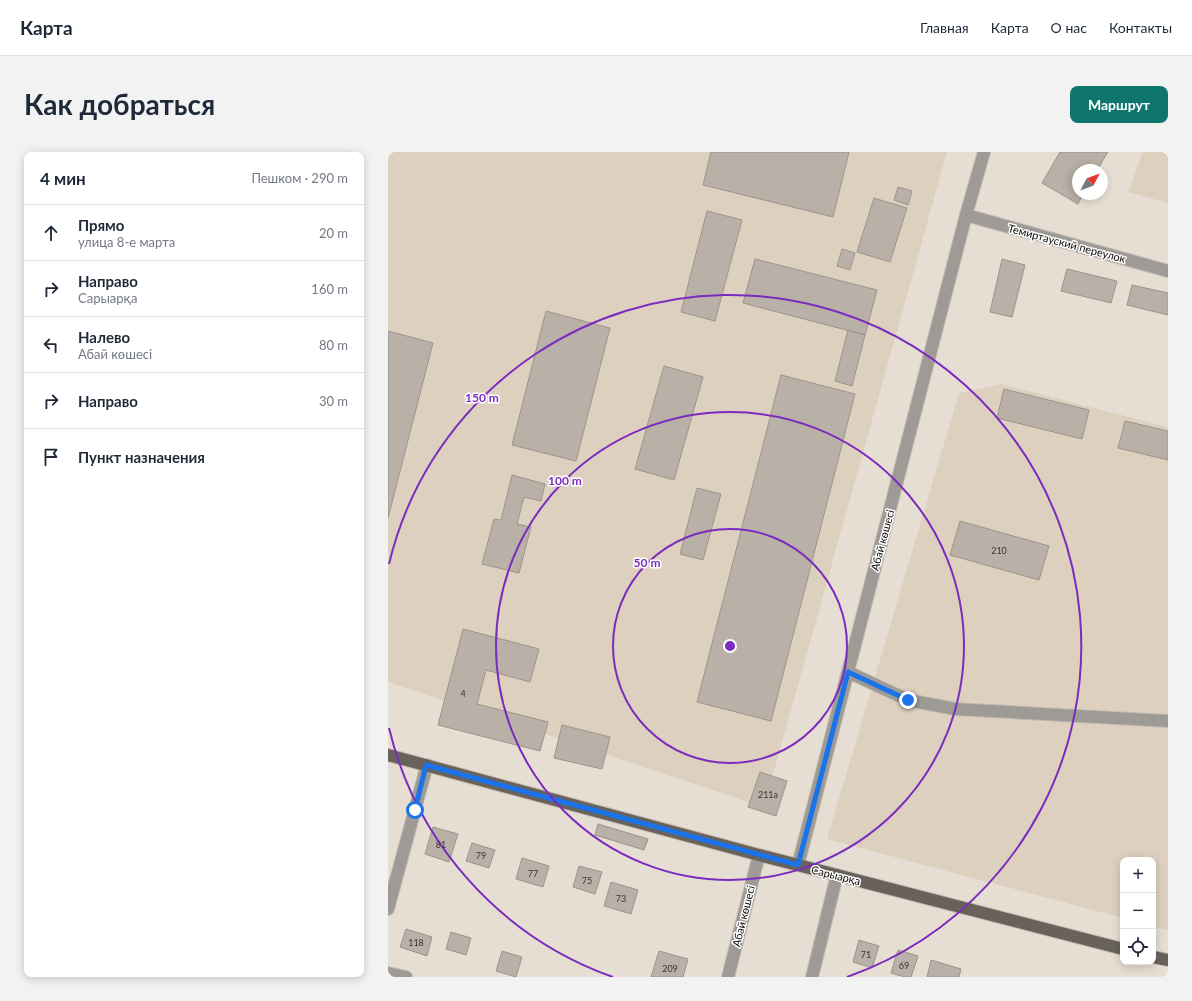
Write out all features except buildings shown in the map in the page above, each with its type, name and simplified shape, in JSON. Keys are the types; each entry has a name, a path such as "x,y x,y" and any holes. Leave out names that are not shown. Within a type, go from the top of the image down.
{"main road":[{"name":"Сарыарқа","path":"388,755 759,855 1120,948"},
{"path":"1156,957 1168,960"}],"street":[{"name":"Абай көшесі","path":"798,865 966,216 984,152"},
{"name":"Темиртауский переулок","path":"966,216 1168,271"},
{"path":"848,672 908,700 955,709 1168,721"},
{"path":"388,909 426,765"},
{"name":"Абай көшесі","path":"728,977 759,855"},
{"path":"812,977 838,875"},
{"path":"388,973 406,977"}],"shaded area":[{"path":"388,152 947,152 764,807 388,682"},
{"path":"1143,152 1168,152 1168,203 1128,192"},
{"path":"1002,384 1168,427 1168,930 1156,927 1156,857 1120,857 1120,917 827,839 959,393"}],"route":[{"path":"415,810 426,765 798,865 848,672 908,700"}]}
